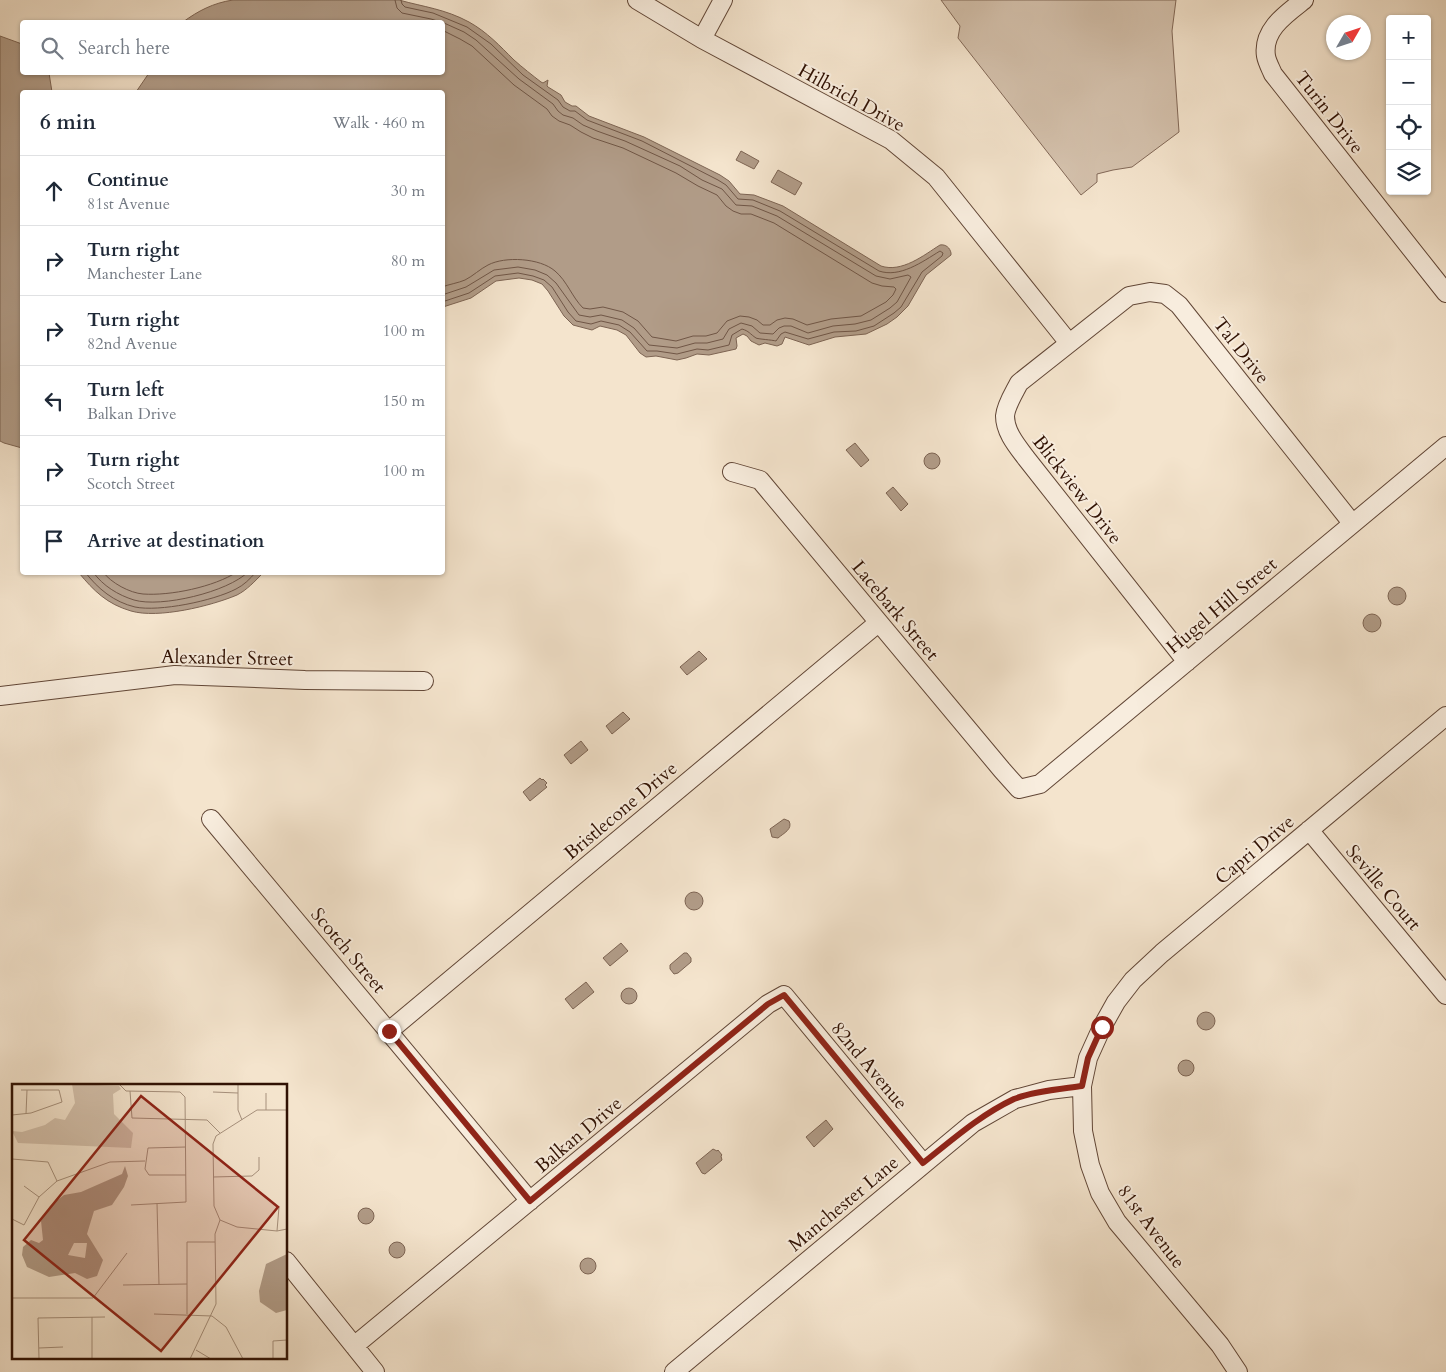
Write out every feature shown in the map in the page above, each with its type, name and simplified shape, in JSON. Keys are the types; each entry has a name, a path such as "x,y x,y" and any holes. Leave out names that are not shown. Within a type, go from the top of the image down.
{"street":[{"name":"Hilbrich Drive","path":"637,0 702,39 891,140 936,177 1069,343"},
{"path":"702,39 723,0"},
{"name":"Turin Drive","path":"1304,0 1278,21 1267,40 1266,56 1273,74 1446,293"},
{"name":"Tal Drive","path":"1069,343 1129,296 1150,292 1165,294 1180,305 1352,524"},
{"name":"Blickview Drive","path":"1069,343 1019,383 1010,400 1005,416 1009,435 1187,662"},
{"name":"Hugel Hill Street","path":"1019,789 1040,784 1446,446"},
{"name":"Lacebark Street","path":"732,472 760,480 1019,789"},
{"name":"Bristlecone Drive","path":"389,1031 878,623"},
{"name":"Alexander Street","path":"0,696 175,675 305,680 424,681"},
{"name":"Capri Drive","path":"1102,1027 1116,1002 1133,980 1170,946 1446,716"},
{"name":"Scotch Street","path":"211,819 530,1201"},
{"name":"Seville Court","path":"1309,830 1446,995"},
{"name":"82nd Avenue","path":"784,995 923,1163"},
{"name":"Balkan Drive","path":"354,1346 768,1004 784,995"},
{"name":"81st Avenue","path":"1102,1027 1088,1058 1082,1086 1083,1131 1090,1165 1100,1192 1117,1222 1220,1345 1238,1372"},
{"name":"Manchester Lane","path":"674,1372 973,1123 1015,1099 1049,1090 1082,1086"},
{"path":"288,1264 375,1372"}],"shaded area":[{"path":"941,0 1176,0 1172,31 1179,132 1132,167 1097,174 1097,182 1081,195 958,38 960,26"}],"water":[{"path":"233,0 399,0 451,14 482,30 517,63 541,82 543,83 548,80 547,86 561,95 565,102 576,106 589,116 644,137 720,175 729,181 740,194 754,195 783,206 881,266 889,268 905,265 940,245 947,247 951,255 926,275 908,306 897,317 866,334 835,337 809,345 785,337 782,344 777,346 765,343 759,345 743,334 736,338 736,349 709,355 697,354 677,360 656,356 646,357 640,353 626,335 617,330 600,326 592,330 573,325 564,316 542,284 532,280 519,278 496,281 471,298 445,306 445,90 137,90 148,75 445,75 445,20 186,20 194,14 219,3"},
{"path":"0,36 20,43 20,75 49,75 52,90 20,90 20,447 0,441"},
{"path":"741,151 759,161 754,169 736,160"},
{"path":"778,170 802,183 795,195 771,182"},
{"path":"855,443 869,460 861,467 846,450"},
{"path":"932,453 940,461 932,469 924,461"},
{"path":"893,487 908,504 901,511 886,493"},
{"path":"81,575 261,575 244,591 226,599 184,610 155,613 142,613 122,608 108,601 90,586"},
{"path":"1397,587 1403,590 1406,596 1403,602 1397,605 1391,602 1388,596 1391,590"},
{"path":"1372,614 1378,617 1381,623 1378,629 1372,632 1366,629 1363,623 1366,617"},
{"path":"699,651 707,659 687,675 680,667"},
{"path":"623,712 630,719 612,734 606,726"},
{"path":"581,741 588,750 571,764 564,755"},
{"path":"540,778 547,783 545,785 547,787 530,801 523,792"},
{"path":"784,819 789,821 789,829 778,838 772,837 770,829"},
{"path":"694,892 700,895 703,901 700,907 694,910 688,907 685,901 688,895"},
{"path":"621,943 628,951 610,966 603,958"},
{"path":"684,953 687,953 691,958 691,962 674,974 670,969 670,965"},
{"path":"586,982 594,992 573,1009 565,999"},
{"path":"629,988 637,996 629,1004 621,996"},
{"path":"1206,1012 1212,1015 1215,1021 1212,1027 1206,1030 1200,1027 1197,1021 1200,1015"},
{"path":"1186,1060 1194,1068 1186,1076 1178,1068"},
{"path":"826,1120 833,1129 814,1147 806,1137"},
{"path":"713,1149 718,1150 722,1155 722,1160 705,1174 702,1173 696,1163"},
{"path":"366,1208 374,1216 366,1224 358,1216"},
{"path":"397,1242 405,1250 397,1258 389,1250"},
{"path":"588,1258 596,1266 588,1274 580,1266"}],"route":[{"path":"389,1031 530,1201 768,1004 784,995 923,1163 973,1123 1015,1099 1049,1090 1082,1086 1088,1058 1102,1027"}]}
